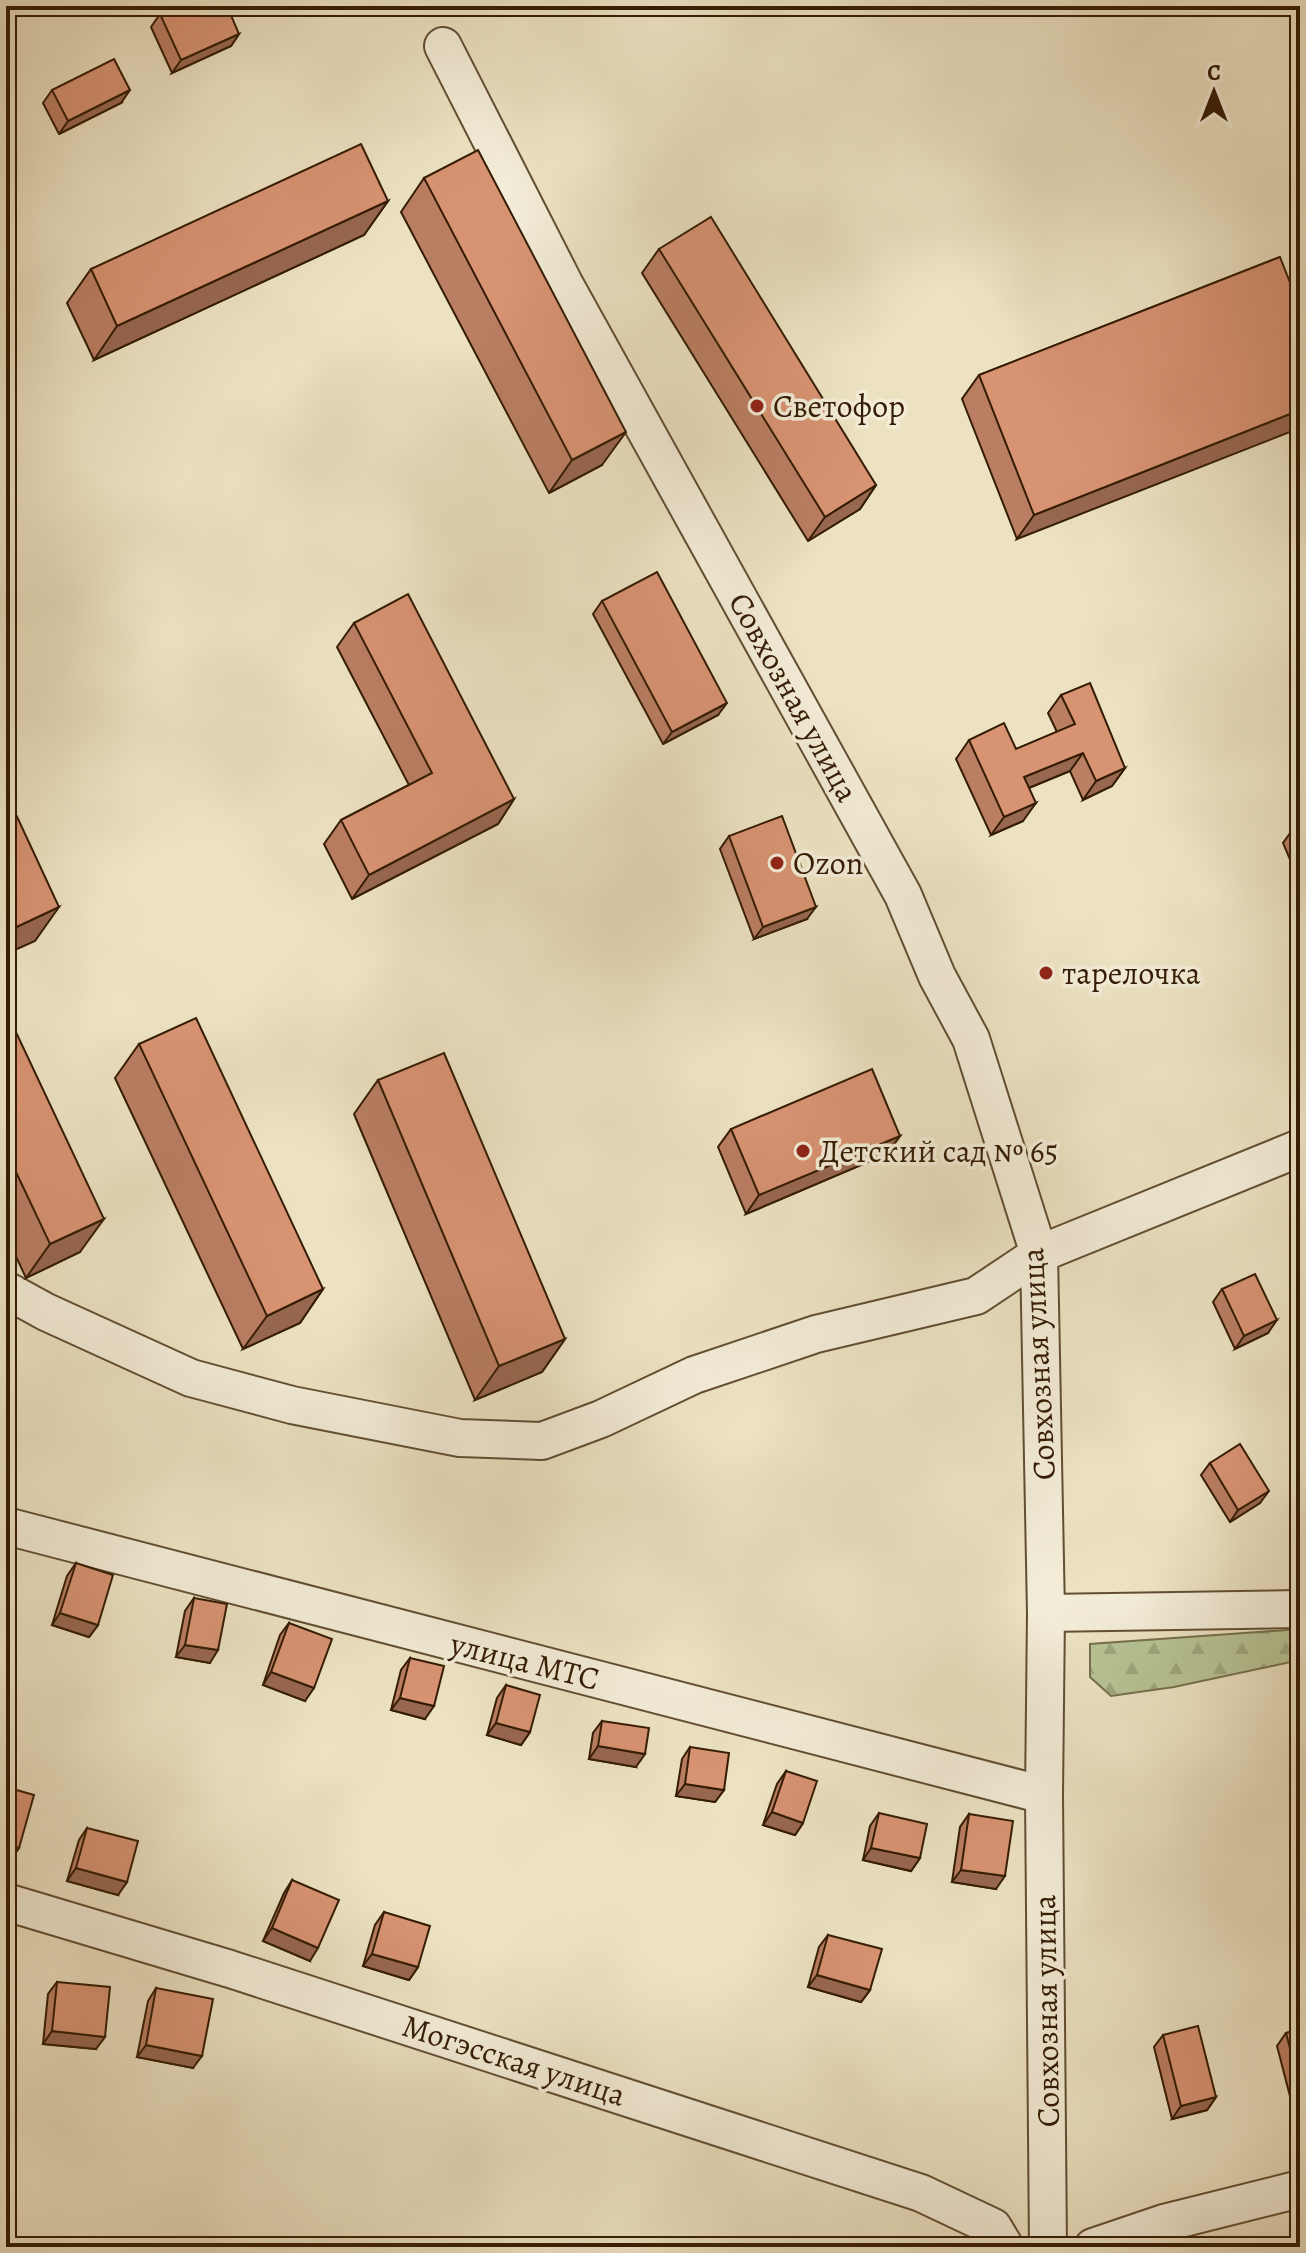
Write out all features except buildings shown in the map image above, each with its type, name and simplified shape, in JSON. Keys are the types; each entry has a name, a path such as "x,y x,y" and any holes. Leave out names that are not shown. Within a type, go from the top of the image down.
{"street":[{"name":"Совхозная улица","path":"443,46 565,285 903,895 937,976 971,1039 1039,1254 1046,1613 1044,1795 1048,2247"},
{"path":"6,1290 46,1312 191,1378 292,1405 460,1438 542,1441 601,1419 694,1375 816,1334 976,1296 1039,1254 1300,1148"},
{"name":"улица МТС","path":"6,1526 1044,1795"},
{"path":"1046,1613 1300,1609"},
{"name":"Могэсская улица","path":"6,1902 230,1969 921,2193 993,2227 1005,2247"},
{"path":"1093,2247 1164,2223 1300,2189"}],"green space":[{"path":"1300,1629 1300,1660 1174,1687 1111,1696 1090,1677 1090,1644"}],"place":[{"name":"Светофор","path":"757,406"},
{"name":"Ozon","path":"777,863"},
{"name":"тарелочка","path":"1046,973"},
{"name":"Детский сад № 65","path":"803,1151"}]}
